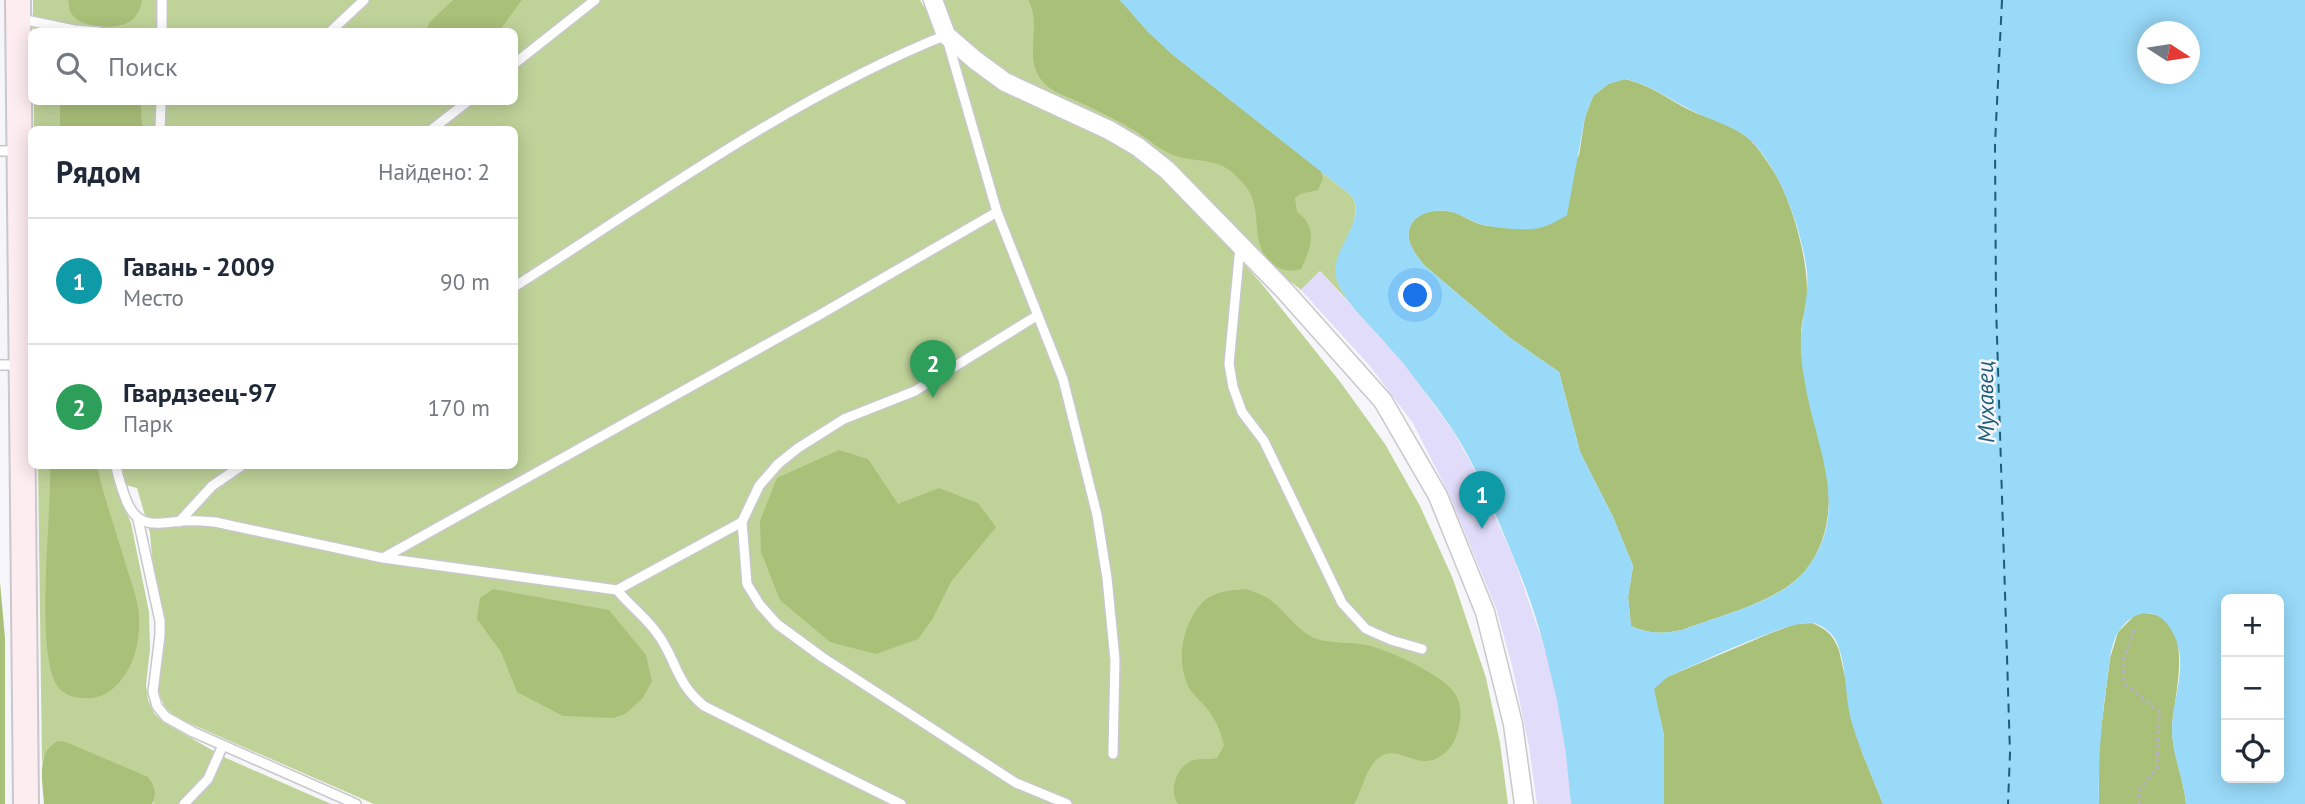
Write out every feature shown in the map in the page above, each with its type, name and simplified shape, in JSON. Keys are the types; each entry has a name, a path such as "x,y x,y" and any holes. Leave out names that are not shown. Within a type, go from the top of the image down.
{"street":[{"path":"933,0 946,35 975,60 1006,82 1109,130 1138,147 1167,170 1337,347 1382,401 1438,496 1485,612 1513,724 1524,804"},
{"path":"18,9 10,151 10,365 26,804"}],"lane":[{"path":"162,0 162,28"},
{"path":"334,28 364,0"},
{"path":"518,61 595,0"},
{"path":"18,9 69,28"},
{"path":"518,284 779,118 905,52 946,35 997,212 1063,379 1097,515 1107,578 1115,660 1113,754"},
{"path":"160,126 161,105"},
{"path":"436,126 463,105"},
{"path":"383,558 997,212"},
{"path":"1240,245 1229,364 1233,387 1242,412 1264,441 1342,603 1366,629 1422,649"},
{"path":"1038,315 915,391 844,419 798,448 778,464 759,486 742,522 747,584 760,605 777,624 822,657 1016,783 1067,804"},
{"path":"116,469 128,507 138,519 160,621 152,692 157,706 166,717 178,724 356,804"},
{"path":"179,522 212,486 238,469"},
{"path":"138,519 163,525 215,522 383,558 617,590 742,522"},
{"path":"617,590 660,636 680,680 690,694 704,706 901,804"},
{"path":"184,804 208,779 223,745"}],"path":[{"path":"2134,630 2123,660 2124,683 2159,712 2157,768 2139,790 2139,804"}],"green space":[{"path":"33,0 161,0 160,28 33,28"},
{"path":"68,0 142,0 133,19 121,25 105,27 87,24 74,17"},
{"path":"165,0 920,0 940,34 1154,167 1261,283 1341,383 1385,444 1420,506 1453,579 1486,678 1500,743 1508,804 374,804 175,717 165,707 159,694 158,679 165,636 154,580 150,533 137,488 126,485 123,469 518,469 518,126 164,126 164,105 518,105 518,28 165,28"},
{"path":"453,0 522,0 501,28 427,28"},
{"path":"939,0 1120,0 1173,55 1352,196 1355,206 1353,225 1340,254 1336,274 1350,303 1320,271 1301,290 1291,282 1284,290 1193,190 1009,78 977,55 954,28"},
{"path":"1028,0 1120,0 1173,55 1321,171 1323,179 1318,190 1300,194 1295,198 1297,212 1311,231 1308,254 1301,269 1282,269 1265,256 1250,193 1233,173 1212,162 1173,155 1137,132 1046,85 1037,73 1034,63 1034,20"},
{"path":"1624,79 1643,85 1742,134 1759,150 1781,184 1793,214 1805,264 1807,293 1801,340 1828,474 1826,526 1819,549 1805,571 1794,582 1764,600 1682,630 1669,632 1650,632 1631,626 1628,597 1633,566 1613,517 1580,452 1559,372 1510,338 1425,266 1412,248 1409,237 1410,227 1417,217 1441,210 1484,225 1533,229 1579,155 1585,117 1593,96 1608,84"},
{"path":"34,105 158,105 156,126 34,126"},
{"path":"60,105 141,105 142,126 60,126"},
{"path":"839,450 868,459 898,504 939,488 978,503 996,527 951,582 933,618 918,639 876,654 830,642 780,600 761,552 760,521 777,478"},
{"path":"38,469 113,469 117,490 131,523 149,612 150,649 146,685 148,700 154,713 163,722 226,758 331,804 152,804 154,802 44,756 42,763"},
{"path":"50,469 98,469 137,601 139,635 130,665 116,686 96,697 78,698 65,693 58,687 51,670 45,615"},
{"path":"0,582 5,638 5,804 0,804"},
{"path":"493,589 609,610 646,655 652,681 643,698 625,714 613,718 563,716 517,692 501,652 477,619 480,598"},
{"path":"1246,589 1272,601 1310,636 1383,650 1416,665 1446,684 1456,695 1461,712 1457,733 1450,748 1437,758 1427,761 1392,753 1384,755 1372,765 1354,804 1178,804 1174,785 1179,772 1194,760 1217,758 1224,746 1214,719 1191,691 1186,680 1182,656 1186,631 1197,609 1209,597"},
{"path":"2142,613 2160,617 2171,627 2177,641 2178,678 2172,729 2186,804 2099,804 2099,745 2110,658 2118,632 2134,616"},
{"path":"1812,623 1829,633 1839,650 1862,752 1883,804 1664,804 1664,735 1653,689 1667,677 1771,633 1795,624"},
{"path":"58,741 148,777 154,790 152,804 44,804 43,760 51,746"}],"water":[{"name":"Мухавец","path":"1120,0 2305,0 2305,804 2186,804 2172,730 2180,671 2178,647 2167,623 2156,615 2147,613 2133,617 2126,623 2117,634 2111,651 2102,727 2099,804 1883,804 1852,723 1844,670 1835,639 1823,627 1802,623 1742,644 1667,677 1654,689 1664,735 1664,804 1571,804 1544,647 1522,577 1488,497 1469,457 1446,420 1404,365 1352,306 1337,281 1337,259 1355,217 1352,196 1173,55","holes":["1625,79 1659,92 1748,138 1770,165 1788,200 1807,272 1801,360 1827,478 1829,502 1827,526 1819,549 1805,571 1794,582 1765,600 1682,630 1669,632 1650,632 1631,626 1628,597 1633,566 1613,517 1580,452 1559,372 1510,338 1425,266 1412,248 1409,238 1413,222 1434,211 1452,212 1488,226 1521,229 1541,227 1567,215 1585,117 1593,96 1608,84"]}],"building":[{"path":"1320,271 1404,364 1455,434 1475,471 1514,559 1544,646 1557,700 1571,804 1537,804 1529,746 1512,665 1496,608 1448,492 1413,423 1370,366 1301,290"}],"ferry route":[{"path":"2002,0 1995,144 1996,305 2010,753 2008,804"}],"place":[{"name":"Гвардзеец-97","path":"933,398"},
{"name":"Гавань - 2009","path":"1482,529"}]}
